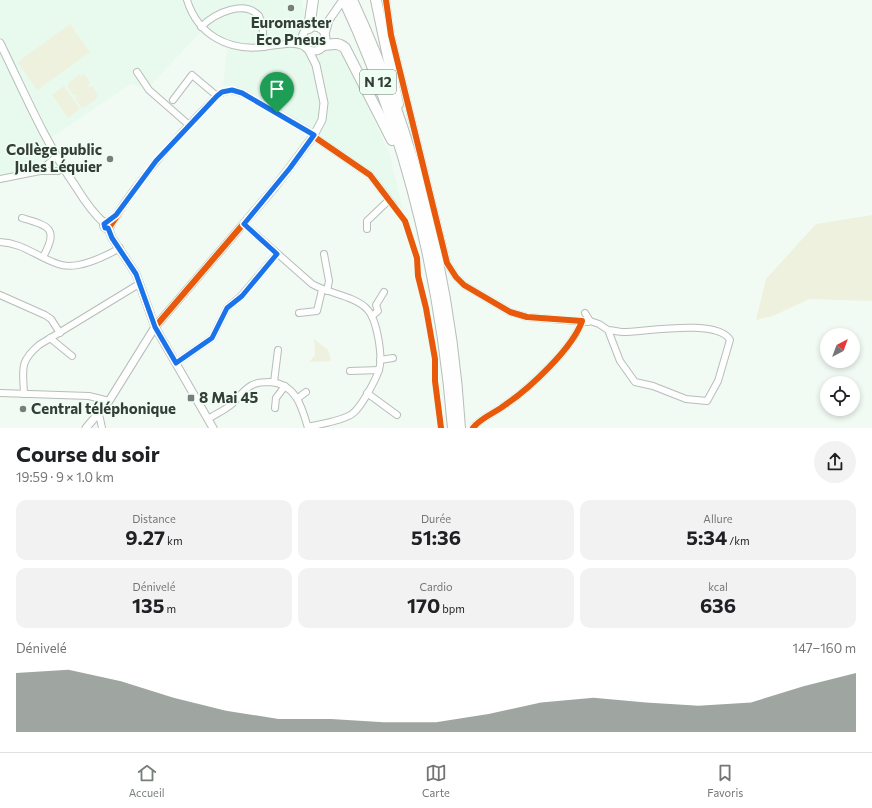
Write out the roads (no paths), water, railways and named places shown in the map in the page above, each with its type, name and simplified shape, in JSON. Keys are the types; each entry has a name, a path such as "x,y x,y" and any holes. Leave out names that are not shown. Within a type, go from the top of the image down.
{"highway":[{"path":"313,28 314,0"},
{"name":"N 12","path":"343,0 373,68 405,166 419,216 433,278 445,354 452,428"},
{"name":"N 12","path":"352,0 376,57 401,128 421,194 440,277 452,346 460,428"},
{"path":"376,0 397,93 401,128"},
{"path":"322,48 335,43 341,44 345,48 405,166"}],"street":[{"path":"187,0 191,11 209,34 228,45 247,49 293,43 313,28 329,20"},
{"path":"316,65 329,20 343,0"},
{"path":"386,0 391,35 447,264 464,285 510,312 527,318 590,321 599,324 608,330 621,332 686,327 720,333 728,337 730,340 718,381 705,402 686,399 653,386 634,382 620,361 608,330"},
{"path":"202,27 224,6 231,3 241,2 254,8 259,16 264,47"},
{"path":"313,28 325,34"},
{"path":"86,428 109,402 155,327 244,224 290,168 314,135 322,120 324,103 316,65 306,48 303,37"},
{"path":"0,43 56,157 97,217 108,225 136,274 155,327 213,428"},
{"path":"293,43 306,48 322,48"},
{"path":"137,72 149,90 189,125"},
{"path":"173,100 192,75 220,94"},
{"path":"108,225 156,161 189,125 220,94 232,90 242,93 314,135 370,175 394,206"},
{"path":"40,171 56,157"},
{"path":"0,178 63,168"},
{"path":"367,229 367,221 389,200"},
{"path":"22,218 44,225 52,235 52,242 43,257"},
{"path":"208,419 232,403 240,393 252,385 262,382 274,382 285,386 298,398 308,427 351,414 360,406 379,370 380,360 372,316 363,305 325,291 306,279 244,224"},
{"path":"0,242 12,242 58,264 73,266 120,248"},
{"path":"176,363 212,338 227,308 242,296 277,254"},
{"path":"299,313 317,311 329,281 324,254"},
{"path":"24,394 24,361 34,350 50,338 139,284"},
{"path":"372,316 378,311 376,305 384,292"},
{"path":"0,294 45,315 51,319 60,332"},
{"path":"585,313 590,321"},
{"path":"473,428 477,422 507,404 536,379 573,338 582,321"},
{"path":"50,338 72,356"},
{"path":"274,382 278,350"},
{"path":"380,360 393,358"},
{"path":"350,371 379,370"},
{"path":"274,408 276,398 285,386"},
{"path":"0,392 89,396 109,402"},
{"path":"298,398 306,392"},
{"path":"367,393 397,415"},
{"path":"99,414 102,428"}],"place":[{"name":"Euromaster Eco Pneus","path":"291,8"},
{"name":"Collège public Jules Léquier","path":"110,159"},
{"name":"8 Mai 45","path":"191,398"},
{"name":"Central téléphonique","path":"23,409"}]}
